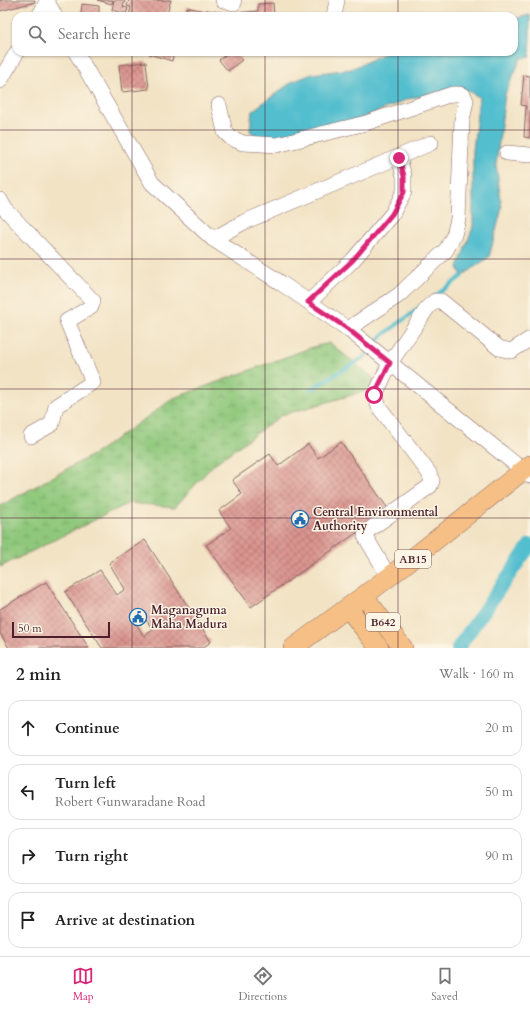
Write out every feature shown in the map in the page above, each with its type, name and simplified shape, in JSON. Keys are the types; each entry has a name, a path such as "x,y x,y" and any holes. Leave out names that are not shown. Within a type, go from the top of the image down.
{"main road":[{"name":"AB15","path":"293,648 364,596 528,470"},
{"name":"B642","path":"364,596 403,648"},
{"name":"B642","path":"348,608 379,648"}],"street":[{"path":"335,12 337,0"},
{"path":"41,12 47,1"},
{"path":"47,1 53,12"},
{"path":"0,81 15,56"},
{"path":"78,56 152,183 213,239 353,333 528,470"},
{"path":"219,105 225,132 231,138 243,143 277,145 366,123 452,94 464,96 466,102 462,120 458,219 454,235 446,250 399,295 353,333"},
{"path":"213,239 244,222 399,158 431,143"},
{"path":"507,153 530,155"},
{"path":"308,302 353,260 392,214 404,192 404,176 399,158"},
{"path":"0,200 5,208 94,301 91,307 67,321 93,382 56,406 52,424 31,436"},
{"path":"389,577 365,536 366,532 430,486 432,481 429,473 378,407 375,400 374,395 386,360 428,307 435,301 441,301 500,348 510,351 530,339"}],"green space":[{"path":"330,343 383,386 282,415 214,464 175,507 129,503 0,567 0,506 96,453 174,398 313,347"}],"water":[{"path":"530,15 530,57 521,58 505,94 496,165 502,208 489,257 462,276 458,267 473,227 473,151 479,97 461,87 408,99 312,139 261,140 250,131 252,111 292,82 312,74 351,69 379,56 518,56 518,18"}],"building":[{"path":"0,0 35,0 35,2 0,11"},
{"path":"97,0 113,0 112,4"},
{"path":"114,0 125,0 123,7 128,8 127,12 112,10"},
{"path":"129,0 171,0 168,12 130,12 131,7 127,6"},
{"path":"273,3 274,12 246,12 258,11 258,4"},
{"path":"82,4 99,6 99,12 81,12"},
{"path":"187,7 204,11 204,12 186,12"},
{"path":"206,10 221,12 206,12"},
{"path":"156,56 173,56 172,61"},
{"path":"224,56 239,56 242,60 228,71 219,60"},
{"path":"146,62 149,89 122,92 119,65"},
{"path":"524,75 530,76 530,138 524,137 526,106 521,105"},
{"name":"Central Environmental Authority","path":"341,442 389,510 251,607 206,545 231,528 219,511 242,494 232,480 270,454 278,466 308,444 318,458"},
{"path":"145,540 211,642 202,648 102,648 65,592 100,570 117,595 125,589 109,563","holes":["139,610 153,630 144,636 131,616"]},
{"path":"46,582 89,648 9,648 0,633 0,609"}],"waterway":[{"path":"435,296 462,276"},
{"path":"311,389 363,358 383,335 422,306"},
{"path":"458,648 530,545"}],"place":[{"name":"Central Environmental Authority","path":"300,519"},
{"name":"Maganaguma Maha Madura","path":"138,617"}],"route":[{"path":"374,395 390,363 348,329 308,302 353,260 392,214 404,192 404,176 399,158"}]}
